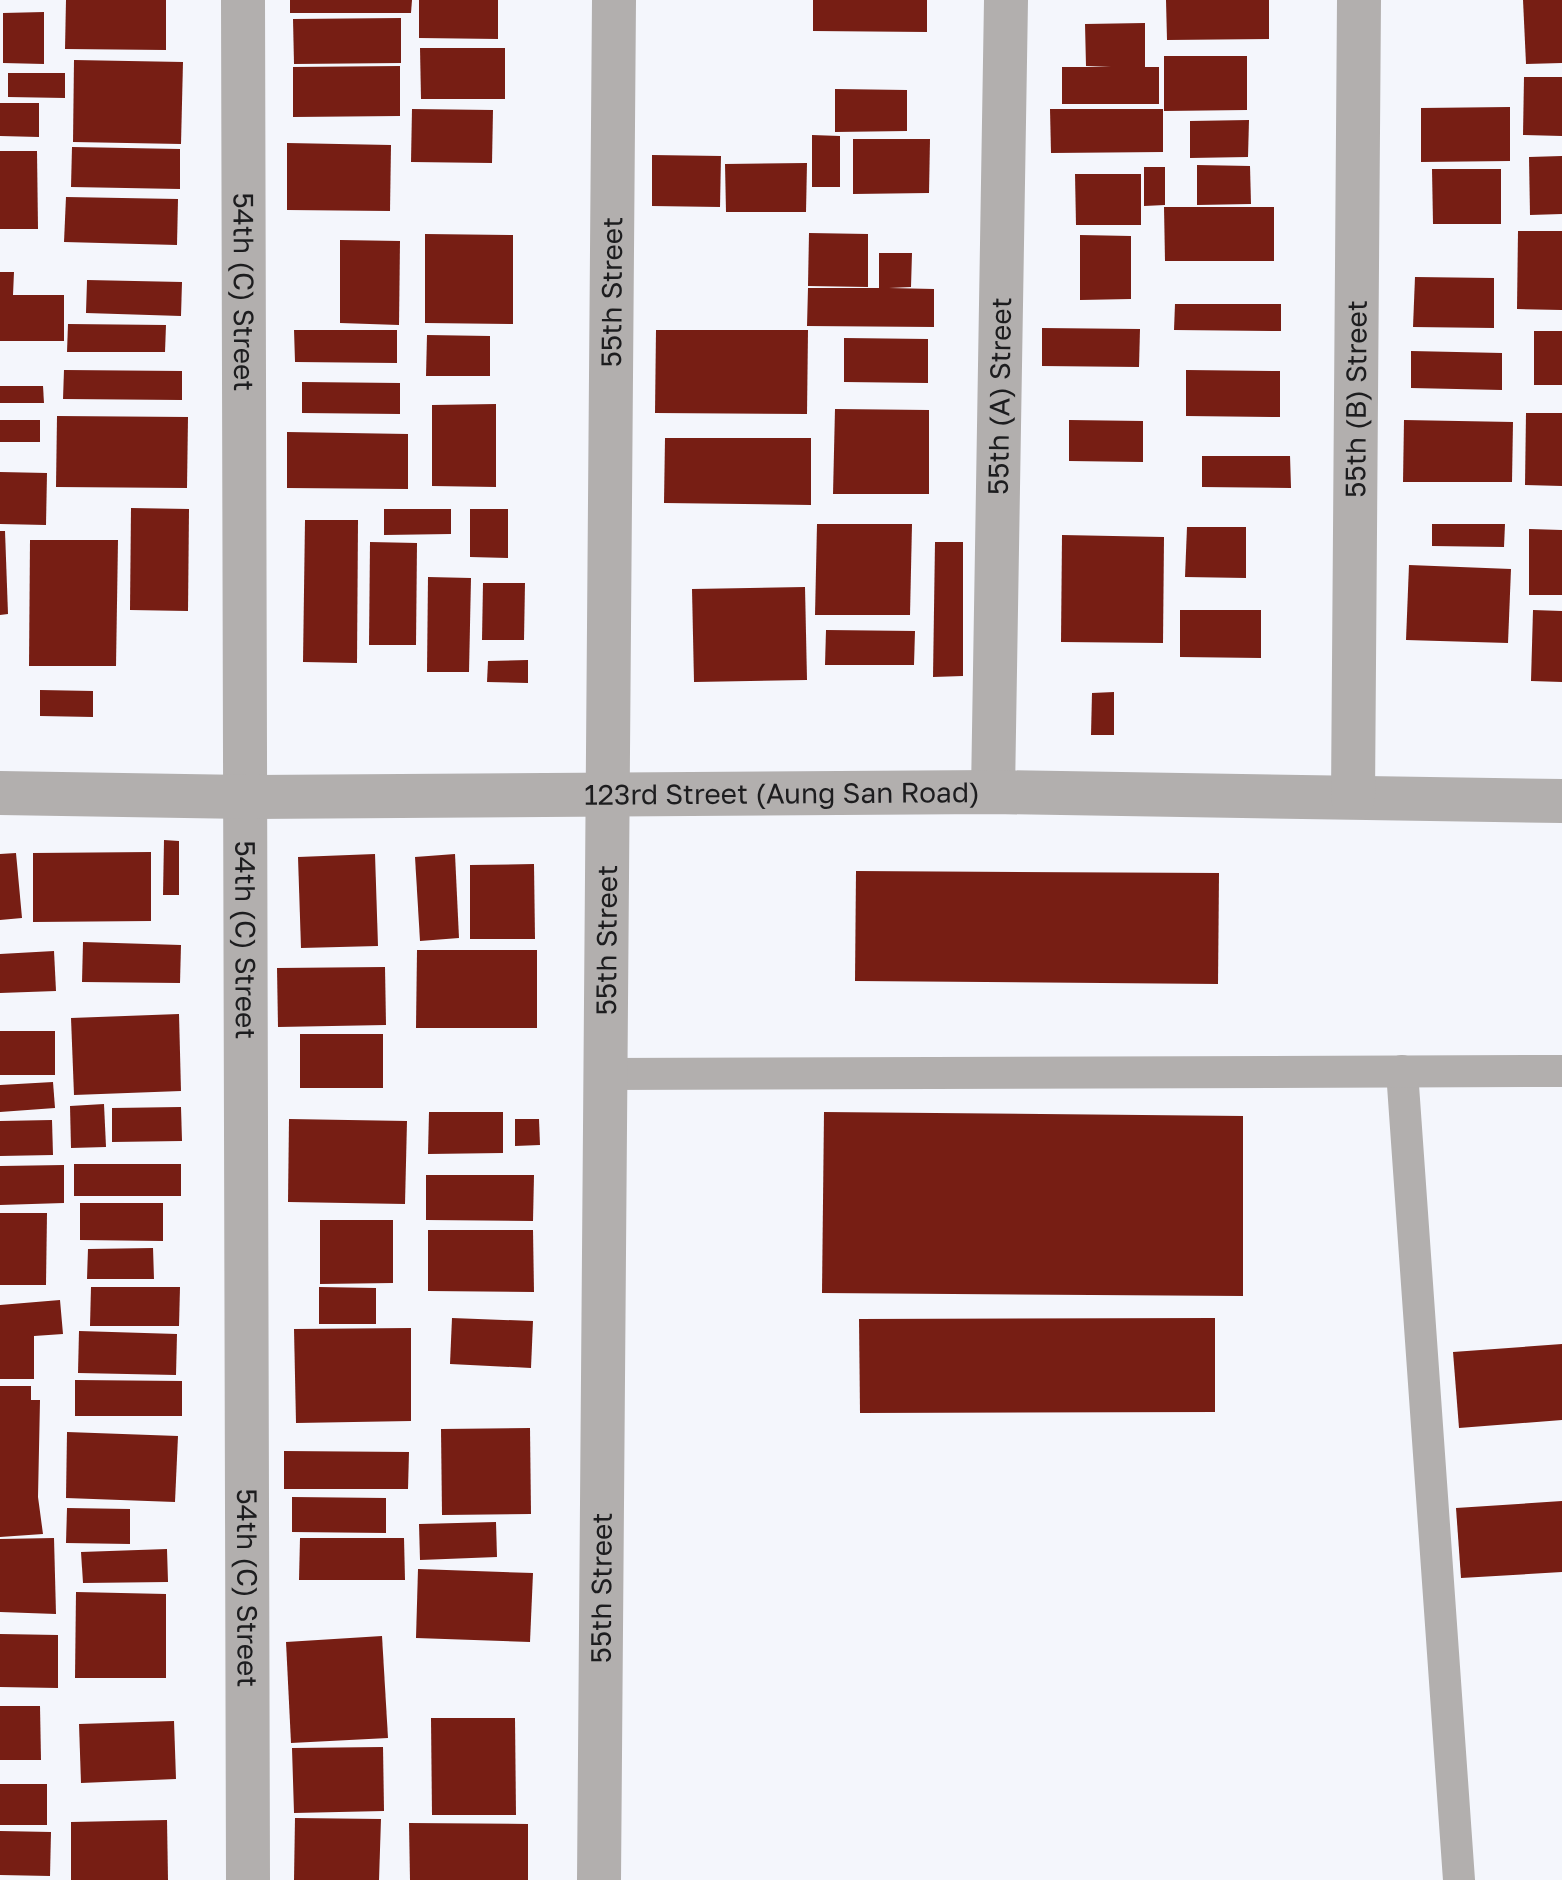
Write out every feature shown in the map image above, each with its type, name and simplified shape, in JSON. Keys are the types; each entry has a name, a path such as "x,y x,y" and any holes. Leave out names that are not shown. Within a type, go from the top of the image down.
{"street":[{"name":"54th (C) Street","path":"243,0 248,1880"},
{"name":"55th Street","path":"599,1880 614,0"},
{"name":"55th (A) Street","path":"993,792 1006,0"},
{"name":"55th (B) Street","path":"1353,797 1359,0"},
{"name":"123rd Street (Aung San Road)","path":"0,793 246,797 993,792 1562,801"}],"lane":[{"path":"1402,1071 1459,1880"},
{"path":"605,1074 1562,1071"}],"building":[{"path":"66,0 166,0 166,50 65,49"},
{"path":"290,0 412,0 411,13 290,13"},
{"path":"419,0 498,0 498,39 419,38"},
{"path":"813,0 927,0 927,32 813,31"},
{"path":"1166,0 1269,0 1269,39 1167,40"},
{"path":"1523,0 1562,0 1562,63 1526,64"},
{"path":"44,12 44,64 3,63 3,13"},
{"path":"401,18 401,63 294,64 293,19"},
{"path":"1145,23 1145,67 1159,67 1159,104 1062,104 1062,67 1111,67 1086,66 1085,24"},
{"path":"420,48 505,48 505,99 421,99"},
{"path":"1164,56 1247,56 1247,110 1164,111"},
{"path":"74,60 183,62 181,144 73,142"},
{"path":"400,66 400,116 293,117 293,67"},
{"path":"8,73 65,73 65,98 8,97"},
{"path":"1524,77 1562,77 1562,136 1523,135"},
{"path":"835,89 907,90 907,131 835,132"},
{"path":"0,103 39,103 39,137 0,136"},
{"path":"1510,107 1510,161 1421,162 1421,108"},
{"path":"412,109 493,110 492,163 411,162"},
{"path":"1050,109 1163,109 1163,152 1051,153"},
{"path":"1249,120 1248,157 1190,158 1190,121"},
{"path":"812,135 840,136 840,187 812,187"},
{"path":"853,139 930,139 929,193 853,194"},
{"path":"287,143 391,145 390,211 287,210"},
{"path":"72,147 180,149 180,189 71,187"},
{"path":"0,151 37,151 38,229 0,229"},
{"path":"652,155 721,156 720,207 652,206"},
{"path":"1562,156 1562,214 1530,215 1529,157"},
{"path":"807,163 806,212 726,212 725,164"},
{"path":"1197,165 1250,166 1251,204 1197,205"},
{"path":"1144,167 1165,167 1165,205 1144,206"},
{"path":"1432,169 1501,169 1501,224 1433,224"},
{"path":"1075,174 1141,174 1141,225 1076,225"},
{"path":"66,197 178,199 177,245 64,242"},
{"path":"1164,207 1274,207 1274,261 1165,261"},
{"path":"1518,231 1562,231 1562,310 1517,309"},
{"path":"809,233 868,234 868,287 808,286"},
{"path":"425,234 513,235 513,324 425,323"},
{"path":"1080,235 1131,236 1131,299 1080,300"},
{"path":"340,240 400,241 399,325 340,323"},
{"path":"879,253 912,253 911,287 889,288 934,289 934,327 807,326 808,288 879,288"},
{"path":"0,272 14,272 13,295 64,295 64,341 0,341"},
{"path":"1415,277 1494,278 1494,328 1413,327"},
{"path":"87,280 182,282 181,316 86,313"},
{"path":"1175,304 1281,304 1281,331 1174,330"},
{"path":"68,324 166,325 165,352 67,352"},
{"path":"1042,328 1140,329 1139,367 1042,366"},
{"path":"294,330 397,330 397,363 295,362"},
{"path":"656,330 808,330 807,414 655,413"},
{"path":"1534,331 1562,331 1562,385 1534,385"},
{"path":"427,335 490,336 490,376 426,376"},
{"path":"844,338 928,339 928,383 844,382"},
{"path":"1411,351 1502,353 1502,390 1411,388"},
{"path":"64,370 182,371 182,400 63,399"},
{"path":"1186,370 1280,371 1280,417 1186,416"},
{"path":"302,382 400,383 400,414 302,413"},
{"path":"0,386 43,386 44,403 0,403"},
{"path":"496,404 496,487 432,486 432,405"},
{"path":"835,409 929,410 929,494 833,494"},
{"path":"1526,413 1562,413 1562,486 1525,485"},
{"path":"57,416 188,417 187,488 56,487"},
{"path":"0,420 40,420 40,442 0,442"},
{"path":"1069,420 1143,421 1143,462 1069,461"},
{"path":"1404,420 1513,422 1512,482 1403,482"},
{"path":"287,432 408,434 408,489 287,488"},
{"path":"665,438 811,438 811,505 664,503"},
{"path":"1202,456 1290,456 1291,488 1202,487"},
{"path":"0,472 47,473 46,525 0,524"},
{"path":"131,508 189,509 188,611 130,610"},
{"path":"384,509 451,509 451,534 384,535"},
{"path":"470,509 508,509 508,558 470,557"},
{"path":"305,520 358,520 357,663 303,662"},
{"path":"817,524 912,524 910,615 815,615"},
{"path":"1432,524 1505,524 1504,547 1432,546"},
{"path":"1187,527 1246,527 1246,578 1185,577"},
{"path":"1529,529 1562,530 1562,595 1529,595"},
{"path":"0,531 5,531 8,614 0,615"},
{"path":"1062,535 1164,537 1163,643 1061,642"},
{"path":"30,540 118,540 116,666 29,666"},
{"path":"370,542 417,543 416,645 369,645"},
{"path":"935,542 963,542 963,676 933,677"},
{"path":"1409,565 1511,569 1508,643 1406,640"},
{"path":"428,577 471,578 469,672 427,672"},
{"path":"483,583 525,583 524,640 482,640"},
{"path":"805,587 807,680 694,682 692,589"},
{"path":"1180,610 1261,610 1261,658 1180,657"},
{"path":"1533,610 1562,611 1562,682 1531,681"},
{"path":"826,630 915,631 914,665 825,665"},
{"path":"528,660 528,683 487,682 488,661"},
{"path":"40,690 93,691 93,717 40,716"},
{"path":"1114,692 1114,735 1091,735 1092,693"},
{"path":"164,840 179,841 179,895 163,895"},
{"path":"151,852 151,921 33,922 33,853"},
{"path":"16,853 22,918 0,920 0,854"},
{"path":"375,854 378,946 301,948 298,857"},
{"path":"455,854 459,938 420,941 415,857"},
{"path":"534,864 535,939 470,939 470,865"},
{"path":"856,871 1219,873 1218,984 855,981"},
{"path":"83,942 181,945 180,983 82,982"},
{"path":"417,950 537,950 537,1028 416,1028"},
{"path":"54,951 56,991 0,993 0,954"},
{"path":"385,967 386,1025 278,1027 277,968"},
{"path":"179,1014 181,1091 74,1095 71,1018"},
{"path":"0,1031 55,1031 55,1075 0,1075"},
{"path":"300,1034 383,1034 383,1088 300,1088"},
{"path":"53,1082 55,1108 0,1112 0,1085"},
{"path":"104,1104 106,1147 71,1148 70,1106"},
{"path":"181,1107 182,1141 112,1142 112,1108"},
{"path":"429,1112 503,1112 503,1153 428,1154"},
{"path":"824,1112 1243,1116 1243,1296 822,1293"},
{"path":"289,1119 407,1121 405,1204 288,1202"},
{"path":"515,1119 539,1119 540,1145 515,1146"},
{"path":"52,1120 53,1155 0,1156 0,1121"},
{"path":"74,1164 181,1164 181,1196 74,1196"},
{"path":"64,1165 64,1203 0,1205 0,1166"},
{"path":"426,1175 534,1175 533,1221 426,1220"},
{"path":"80,1203 163,1203 163,1241 80,1240"},
{"path":"0,1213 47,1213 46,1285 0,1285"},
{"path":"320,1220 393,1220 393,1283 320,1284"},
{"path":"428,1230 533,1230 534,1292 428,1291"},
{"path":"153,1248 154,1279 87,1279 88,1249"},
{"path":"91,1287 180,1287 179,1326 90,1326"},
{"path":"319,1287 376,1288 376,1324 319,1324"},
{"path":"60,1300 63,1334 34,1336 34,1379 0,1379 0,1305"},
{"path":"452,1318 533,1321 531,1368 450,1364"},
{"path":"1215,1318 1215,1412 860,1413 859,1319"},
{"path":"411,1328 411,1421 296,1423 294,1329"},
{"path":"79,1331 177,1334 176,1375 78,1373"},
{"path":"1562,1344 1562,1420 1459,1428 1453,1352"},
{"path":"75,1380 182,1381 182,1416 75,1416"},
{"path":"0,1386 31,1386 31,1400 40,1400 38,1497 43,1534 0,1537"},
{"path":"530,1428 531,1514 442,1515 441,1429"},
{"path":"67,1432 178,1436 175,1502 66,1498"},
{"path":"284,1451 409,1452 408,1489 284,1489"},
{"path":"292,1497 386,1498 386,1533 292,1532"},
{"path":"1562,1501 1562,1572 1461,1578 1456,1508"},
{"path":"67,1508 130,1509 130,1544 66,1543"},
{"path":"496,1522 497,1557 420,1560 419,1524"},
{"path":"54,1538 56,1614 0,1612 0,1539"},
{"path":"300,1538 404,1538 405,1580 299,1580"},
{"path":"167,1549 168,1582 83,1583 81,1552"},
{"path":"418,1569 533,1573 530,1642 416,1638"},
{"path":"76,1592 166,1594 166,1678 75,1678"},
{"path":"0,1634 58,1635 58,1688 0,1687"},
{"path":"382,1636 388,1738 291,1743 286,1642"},
{"path":"0,1706 40,1706 41,1760 0,1760"},
{"path":"431,1718 515,1718 516,1815 432,1815"},
{"path":"174,1721 176,1779 81,1783 79,1724"},
{"path":"383,1747 384,1811 294,1813 292,1748"},
{"path":"0,1784 47,1784 47,1825 0,1825"},
{"path":"295,1818 381,1819 379,1880 294,1880"},
{"path":"167,1820 168,1880 71,1880 71,1822"},
{"path":"409,1823 528,1824 528,1880 410,1880"},
{"path":"0,1831 51,1832 50,1876 0,1875"}]}
